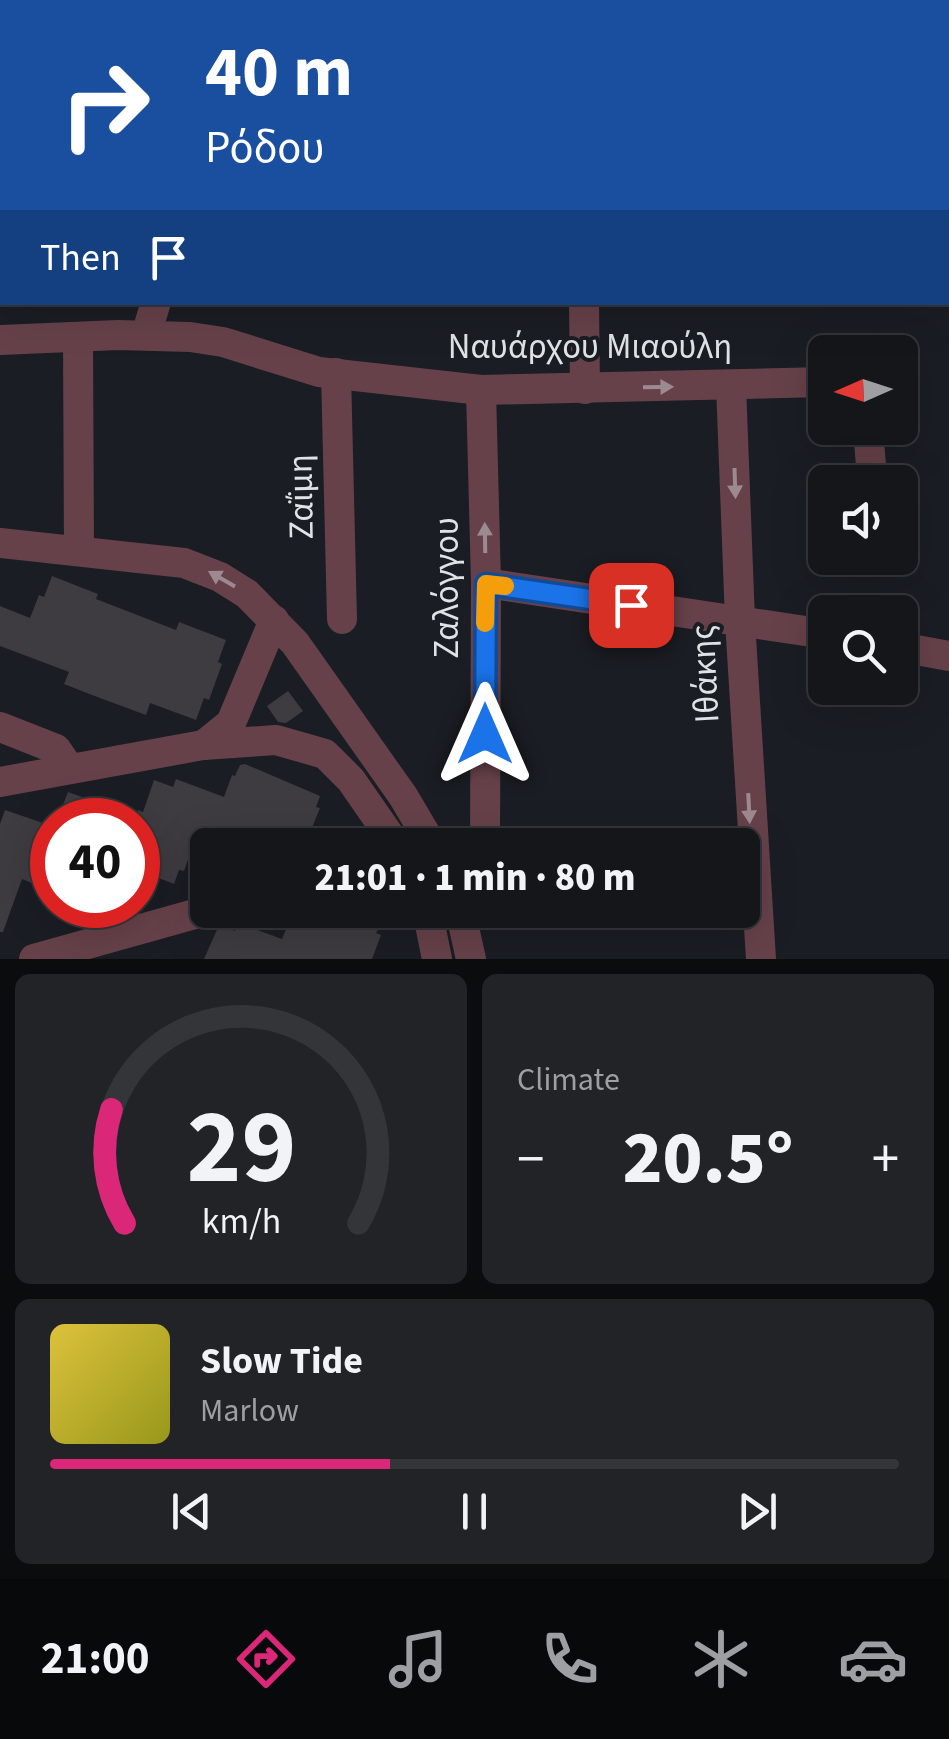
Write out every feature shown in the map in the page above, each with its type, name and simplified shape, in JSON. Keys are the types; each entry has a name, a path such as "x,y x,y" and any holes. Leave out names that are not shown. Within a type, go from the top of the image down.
{"street":[{"path":"146,335 155,305"},
{"path":"584,305 585,389"},
{"name":"Ναυάρχου Μιαούλη","path":"0,340 146,335 207,339 320,372 481,390 808,383"},
{"path":"78,338 78,551"},
{"name":"Ζαΐμη","path":"336,374 342,619"},
{"name":"Ιθάκης","path":"731,386 740,621 761,959"},
{"name":"Ζαλόγγου","path":"481,390 486,584 484,828"},
{"path":"0,542 184,563 206,570 247,594 285,632 422,828"},
{"path":"486,584 808,631"},
{"path":"248,740 260,696 278,663 285,632"},
{"path":"203,745 231,724 285,632"},
{"path":"918,650 949,656"},
{"path":"0,727 56,749 69,768"},
{"path":"0,782 203,745 276,740 325,754 352,780 384,828"},
{"path":"34,959 190,915"},
{"path":"430,928 437,959"},
{"path":"464,928 471,959"},
{"path":"479,959 481,928"}],"building":[{"path":"52,576 98,594 96,599 176,630 179,622 226,640 209,700 204,698 196,720 150,703 146,715 92,695 64,684 69,672 0,646 0,606 30,618"},
{"path":"288,691 303,711 286,723 278,722 267,706"},
{"path":"240,765 320,796 312,828 190,828 190,854 184,871 179,870 174,884 160,879 160,798 148,798 154,780 173,787 176,779 224,797"},
{"path":"5,810 30,819 30,882 22,879 3,932 0,932 0,824"},
{"path":"218,928 252,928 282,939 287,928 372,928 381,935 372,959 204,959"}],"slow traffic":[{"path":"485,623 486,584 505,586"}],"route":[{"path":"485,734 486,584 631,605"}]}
